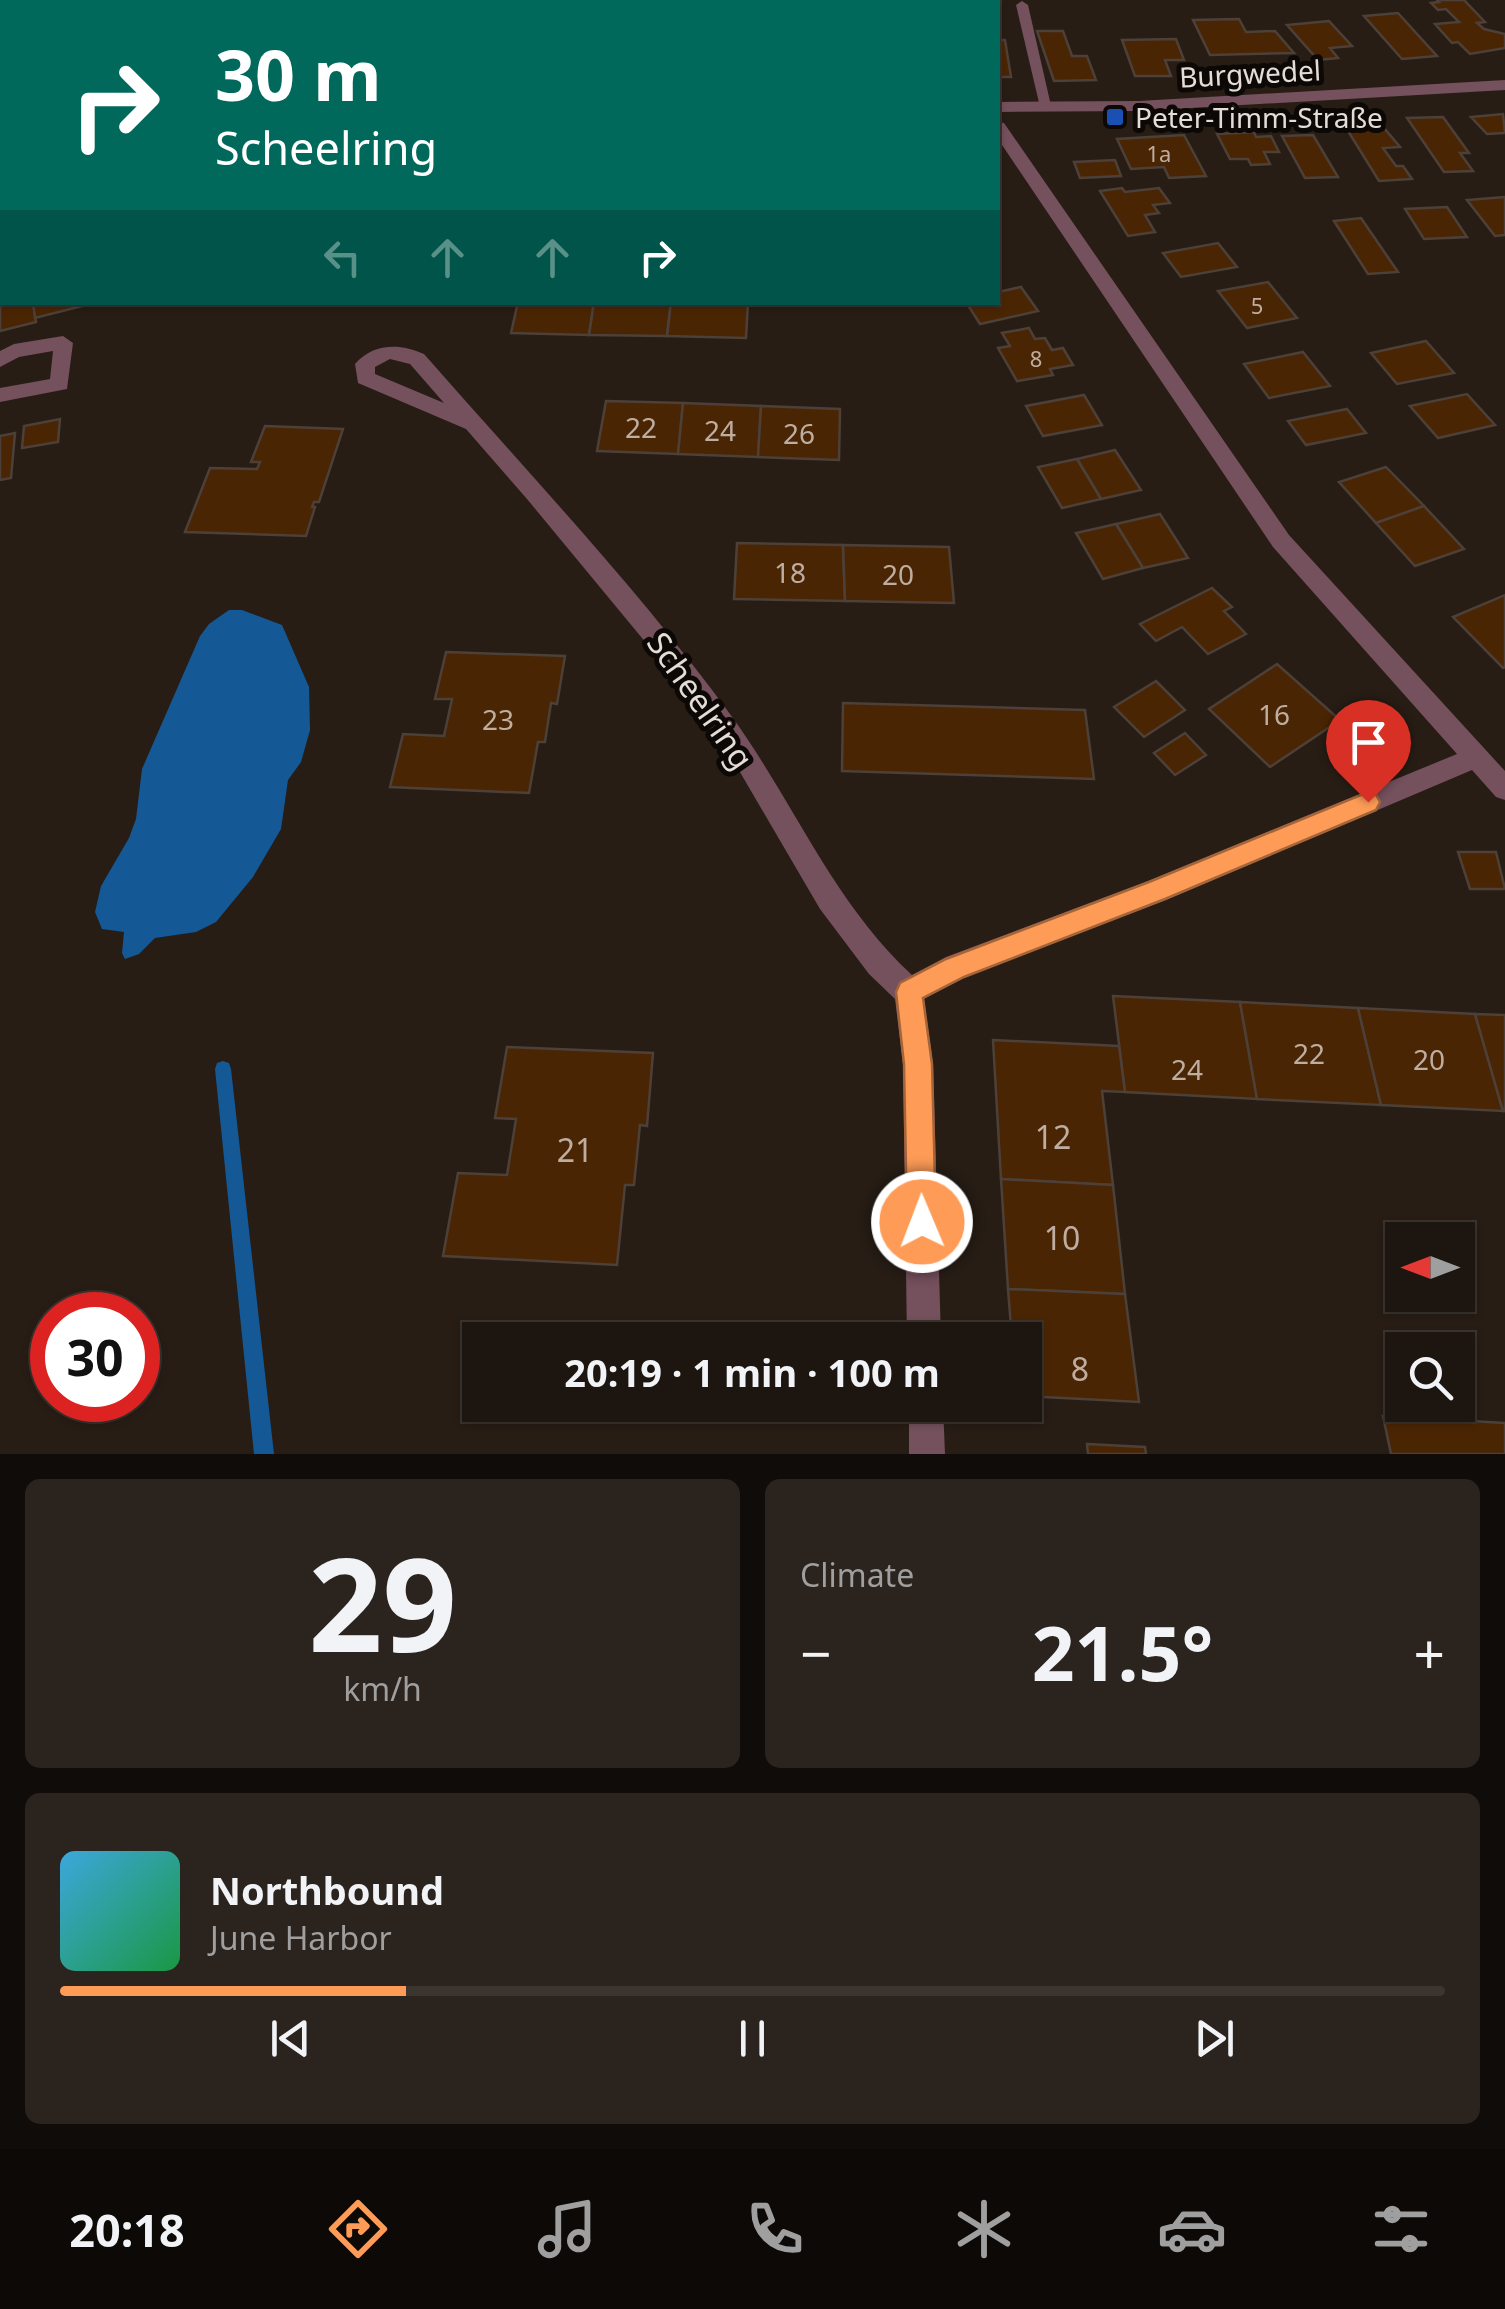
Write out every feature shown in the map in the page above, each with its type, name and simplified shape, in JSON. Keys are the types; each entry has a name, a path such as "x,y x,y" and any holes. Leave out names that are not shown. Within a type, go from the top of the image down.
{"street":[{"name":"Burgwedel","path":"1000,106 1157,106 1505,85"},
{"path":"1000,130 1281,541 1505,789"},
{"path":"0,360 14,351 64,343 60,384 0,394"},
{"name":"Scheelring","path":"471,423 652,628 726,728 818,881 878,966 909,992"},
{"path":"924,1322 918,1064 909,992 956,968 1156,891 1474,758"},
{"path":"926,1422 927,1454"}],"lane":[{"path":"1022,5 1047,107"}],"water":[{"path":"229,610 242,610 282,625 309,687 310,730 301,762 288,780 281,829 253,877 216,922 196,932 155,938 139,954 125,959 124,932 102,929 95,912 101,886 129,838 136,819 142,769 200,636"}],"building":[{"path":"1464,0 1485,22 1477,23 1484,29 1505,34 1505,48 1470,54 1458,42 1452,43 1435,24 1459,22 1446,9 1438,10 1431,3"},
{"path":"1398,13 1437,56 1402,59 1364,16"},
{"path":"1239,19 1246,32 1275,31 1294,53 1210,55 1193,20"},
{"path":"1329,21 1352,46 1330,48 1338,58 1318,60 1287,25"},
{"path":"1037,31 1063,31 1072,56 1087,56 1096,80 1054,81"},
{"path":"1176,39 1184,60 1165,60 1171,76 1135,76 1122,40"},
{"path":"1000,40 1005,40 1011,77 1000,77"},
{"path":"1503,114 1505,133 1487,134 1471,117"},
{"path":"1443,117 1469,153 1460,153 1473,171 1444,172 1407,118"},
{"path":"1379,122 1400,147 1383,148 1412,179 1379,181 1343,123"},
{"path":"1254,132 1256,137 1271,136 1279,152 1264,152 1270,164 1251,165 1248,159 1230,159 1217,134"},
{"path":"1184,135 1206,176 1169,178 1164,167 1131,169 1117,139"},
{"path":"1313,135 1338,177 1305,178 1282,136"},
{"path":"1115,160 1121,176 1080,178 1074,162"},
{"path":"1122,188 1125,192 1159,188 1170,203 1153,205 1159,213 1145,215 1155,232 1128,236 1100,191"},
{"path":"1505,197 1505,235 1495,236 1467,200"},
{"path":"1447,207 1467,237 1424,239 1405,209"},
{"path":"1361,218 1398,272 1368,274 1334,221"},
{"path":"1218,243 1237,267 1181,277 1163,253"},
{"path":"1268,282 1297,318 1247,328 1218,291"},
{"path":"1021,287 1038,311 980,324 968,305 1000,305 1000,292"},
{"path":"0,305 33,305 36,322 0,331"},
{"path":"33,305 86,305 35,318"},
{"path":"517,305 594,305 589,335 511,333"},
{"path":"594,305 671,305 667,336 589,335"},
{"path":"671,305 748,305 746,338 667,336"},
{"path":"1029,328 1035,339 1045,338 1052,350 1063,348 1073,365 1050,369 1053,375 1017,381 998,348 1010,346 1002,333"},
{"path":"1426,341 1454,373 1397,384 1371,353"},
{"path":"1303,352 1330,386 1269,398 1244,364"},
{"path":"1467,394 1495,425 1438,438 1410,406"},
{"path":"1084,395 1102,425 1043,436 1026,406"},
{"path":"606,401 683,403 678,454 597,451"},
{"path":"683,403 761,406 758,457 678,454"},
{"path":"761,406 840,409 839,460 758,457"},
{"path":"1347,409 1366,433 1306,445 1288,421"},
{"path":"60,419 58,442 22,448 24,426"},
{"path":"265,426 343,429 319,502 312,507 306,536 185,532 210,468 257,469 260,462 251,462"},
{"path":"15,433 11,478 0,480 0,436"},
{"path":"1115,450 1141,490 1101,499 1077,459"},
{"path":"1077,459 1101,499 1062,508 1038,467"},
{"path":"1386,467 1424,506 1376,523 1339,482"},
{"path":"1424,506 1464,549 1415,566 1376,523"},
{"path":"1160,514 1188,558 1143,568 1116,524"},
{"path":"1116,524 1143,568 1103,579 1076,533"},
{"path":"737,543 843,545 845,601 734,599"},
{"path":"843,545 949,547 954,603 845,601"},
{"path":"1212,588 1232,607 1224,611 1246,634 1208,654 1182,627 1156,641 1140,624"},
{"path":"1505,595 1505,667 1503,668 1453,617"},
{"path":"446,652 565,656 557,704 551,703 545,742 538,742 529,793 390,787 403,734 444,736 452,699 435,699"},
{"path":"1277,664 1340,720 1270,767 1209,709"},
{"path":"1156,681 1185,710 1144,737 1114,707"},
{"path":"843,703 1085,710 1094,779 842,771"},
{"path":"1185,733 1206,755 1175,775 1154,753"},
{"path":"1458,852 1496,852 1505,889 1470,889"},
{"path":"1113,996 1240,1002 1257,1099 1125,1092"},
{"path":"1240,1002 1358,1008 1381,1105 1257,1099"},
{"path":"1358,1008 1475,1014 1503,1111 1381,1105"},
{"path":"1475,1014 1505,1015 1505,1111 1503,1111"},
{"path":"993,1040 1119,1046 1125,1092 1102,1091 1113,1185 1001,1179"},
{"path":"507,1047 653,1053 647,1126 640,1125 634,1185 625,1185 617,1265 443,1256 458,1173 507,1175 516,1119 495,1118"},
{"path":"1001,1179 1113,1185 1125,1294 1008,1289"},
{"path":"1008,1289 1125,1294 1139,1402 1042,1397 1042,1322 1011,1322"},
{"path":"1383,1416 1385,1422 1505,1423 1505,1454 1391,1454"},
{"path":"1087,1444 1145,1447 1146,1454 1088,1454"}],"waterway":[{"path":"223,1069 264,1454"}],"place":[{"name":"Peter-Timm-Straße","path":"1115,117"}],"route":[{"path":"922,1222 918,1064 909,992 956,968 1156,891 1368,802"}]}
